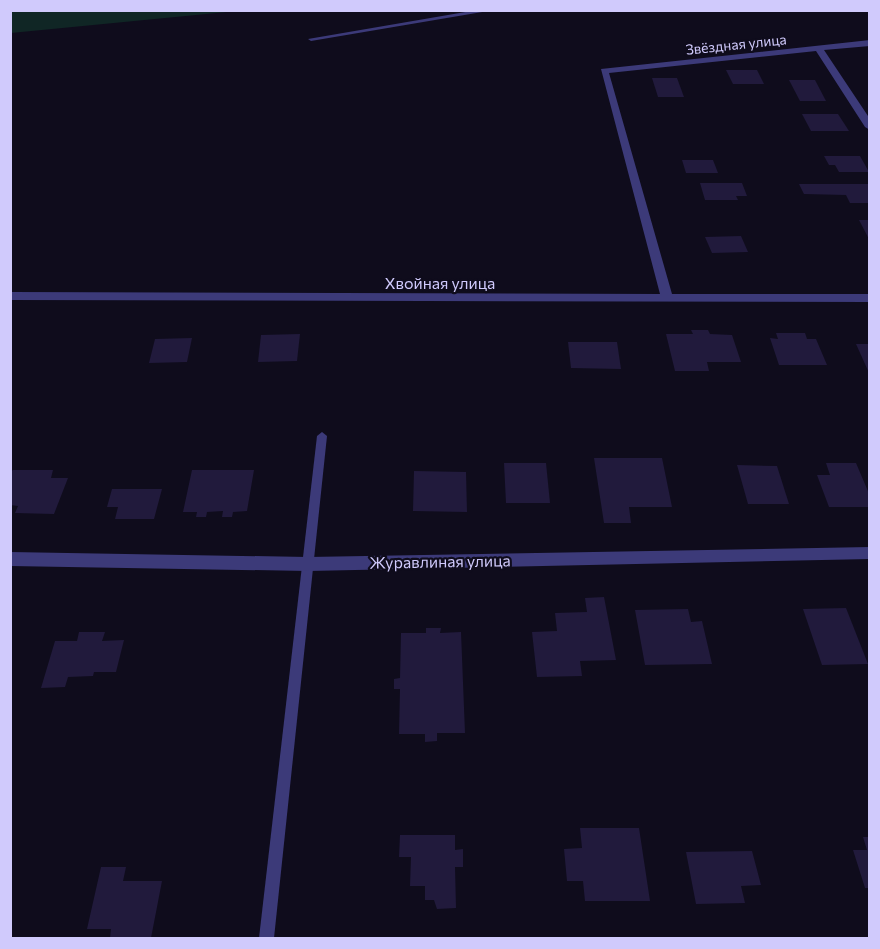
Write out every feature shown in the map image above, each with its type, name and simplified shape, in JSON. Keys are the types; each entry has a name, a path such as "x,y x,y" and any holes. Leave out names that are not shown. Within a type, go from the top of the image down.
{"street":[{"name":"Звёздная улица","path":"667,298 604,71 870,43"},
{"path":"819,49 870,127"},
{"name":"Хвойная улица","path":"10,296 870,298"},
{"name":"Журавлиная улица","path":"10,559 308,564 870,553"}],"lane":[{"path":"311,39 491,10"},
{"path":"266,939 322,436"}],"green space":[{"path":"11,10 237,10 237,11 11,33"}],"building":[{"path":"726,70 757,70 764,84 733,84"},
{"path":"652,78 677,78 684,97 658,97"},
{"path":"789,80 815,80 826,101 800,101"},
{"path":"802,114 838,114 849,131 811,131"},
{"path":"824,156 860,156 869,172 839,172 835,165 829,165"},
{"path":"682,160 713,160 718,173 686,173"},
{"path":"700,183 742,183 747,196 736,196 738,200 705,200"},
{"path":"799,184 870,184 870,203 850,203 846,195 804,194"},
{"path":"859,220 870,220 870,241"},
{"path":"741,236 748,252 712,253 705,237"},
{"path":"691,330 708,330 710,334 732,335 741,362 707,362 709,371 675,371 666,334 693,334"},
{"path":"776,333 805,333 807,339 816,339 827,365 779,365 770,338 778,339"},
{"path":"300,334 297,361 258,362 261,335"},
{"path":"192,338 187,362 149,363 155,339"},
{"path":"568,342 617,342 621,369 571,368"},
{"path":"856,344 870,344 870,375"},
{"path":"594,458 662,458 672,507 629,507 631,523 604,523"},
{"path":"504,463 546,463 550,503 506,503"},
{"path":"826,463 856,463 870,496 870,507 829,507 817,475 830,475"},
{"path":"737,465 777,466 789,504 748,504"},
{"path":"13,470 53,470 51,478 68,478 54,514 15,513 18,506 10,505 10,472"},
{"path":"192,470 254,470 247,511 233,512 232,517 222,517 223,511 207,512 206,517 196,517 197,512 183,512"},
{"path":"414,471 466,472 467,512 413,511"},
{"path":"112,489 162,489 154,519 115,519 118,507 107,507"},
{"path":"604,597 616,660 580,661 582,676 537,677 532,632 557,631 555,613 587,612 585,598"},
{"path":"846,608 868,664 822,665 803,609"},
{"path":"688,609 691,622 702,621 712,664 645,665 635,610"},
{"path":"426,628 441,628 440,633 461,632 465,733 437,733 437,741 425,742 425,734 399,734 400,689 394,689 394,679 400,678 401,633 426,633"},
{"path":"79,632 105,632 102,641 124,640 116,672 94,672 93,676 68,677 65,687 41,688 55,641 77,641"},
{"path":"580,828 639,828 650,901 585,901 583,881 567,881 564,849 582,848"},
{"path":"400,835 455,835 455,850 463,849 463,867 455,867 456,908 437,909 434,900 425,900 425,886 410,886 411,857 399,857"},
{"path":"863,837 870,837 870,888 865,888 853,850 867,850"},
{"path":"752,851 761,885 741,886 745,903 696,904 686,852"},
{"path":"101,867 126,867 123,881 162,881 151,938 110,938 111,929 87,929"}]}
